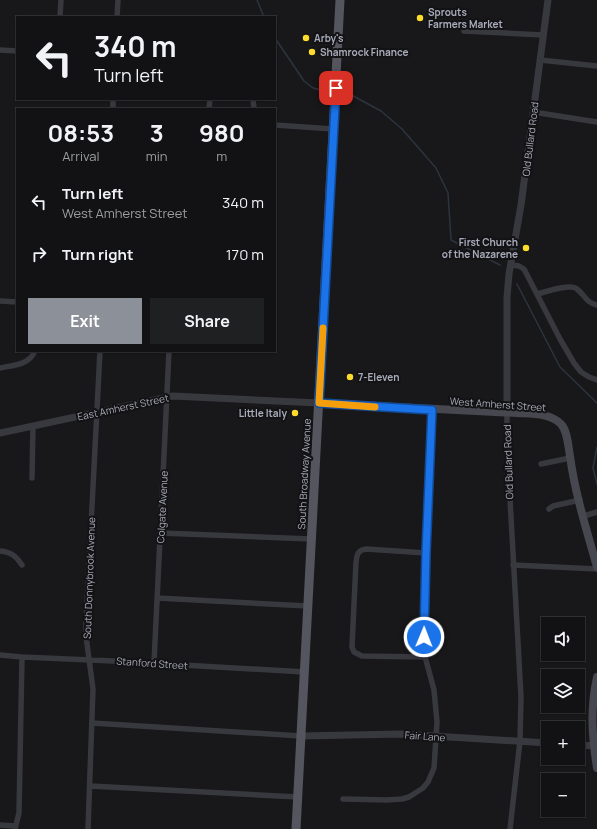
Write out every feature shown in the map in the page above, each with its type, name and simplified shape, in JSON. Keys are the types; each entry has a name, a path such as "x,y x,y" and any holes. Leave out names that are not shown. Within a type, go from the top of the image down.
{"main road":[{"name":"South Broadway Avenue","path":"296,829 340,0"},
{"name":"West Amherst Street","path":"319,403 542,415 561,424 566,433 570,458"},
{"path":"570,458 597,568"},
{"path":"597,677 592,723 597,768"}],"street":[{"path":"60,16 61,0"},
{"path":"117,16 118,0"},
{"name":"Old Bullard Road","path":"510,829 520,741 520,697 507,413 507,297 521,205 548,0"},
{"path":"464,31 543,35"},
{"path":"0,50 16,51"},
{"path":"540,60 597,66"},
{"path":"533,112 597,122"},
{"path":"276,126 333,129"},
{"path":"511,265 519,266 524,269 574,363 581,372 597,380"},
{"path":"537,294 566,287 574,288 577,289 588,302 597,304"},
{"path":"0,302 16,302"},
{"path":"0,368 27,362 32,358 35,352"},
{"name":"South Donnybrook Avenue","path":"88,829 93,689 86,636 86,623 100,352"},
{"name":"Colgate Avenue","path":"154,664 169,352"},
{"name":"East Amherst Street","path":"0,433 178,396 319,403"},
{"path":"343,799 402,799 416,793 428,782 434,768 437,722 434,690 424,649 426,553 432,410"},
{"path":"32,478 33,426"},
{"path":"541,464 570,458"},
{"path":"549,509 553,506 580,500"},
{"path":"584,516 597,512"},
{"path":"160,533 311,539"},
{"path":"425,657 362,656 354,652 352,647 356,556 358,552 366,549 426,553"},
{"path":"0,551 12,554 22,565"},
{"path":"513,565 597,568"},
{"path":"157,598 308,606"},
{"name":"Stanford Street","path":"0,654 22,657 305,672"},
{"path":"0,825 15,828 19,813 22,657"},
{"path":"92,724 301,736"},
{"name":"Fair Lane","path":"301,736 389,734 541,742"},
{"path":"585,745 595,746"},
{"path":"90,786 298,797"}],"waterway":[{"path":"257,0 264,16"},
{"path":"276,39 304,81 313,88 325,91"},
{"path":"346,92 381,111 402,129 436,168 448,193 451,240 500,265"},
{"path":"517,284 560,367 597,403"},
{"path":"597,447 593,468 597,484"}],"slow traffic":[{"path":"323,328 319,403 375,407"}],"place":[{"name":"Sprouts Farmers Market","path":"420,18"},
{"name":"Arby's","path":"306,38"},
{"name":"Shamrock Finance","path":"312,52"},
{"name":"First Church of the Nazarene","path":"526,248"},
{"name":"7-Eleven","path":"350,377"},
{"name":"Little Italy","path":"295,413"}],"route":[{"path":"336,88 319,403 432,410 424,637"}]}
